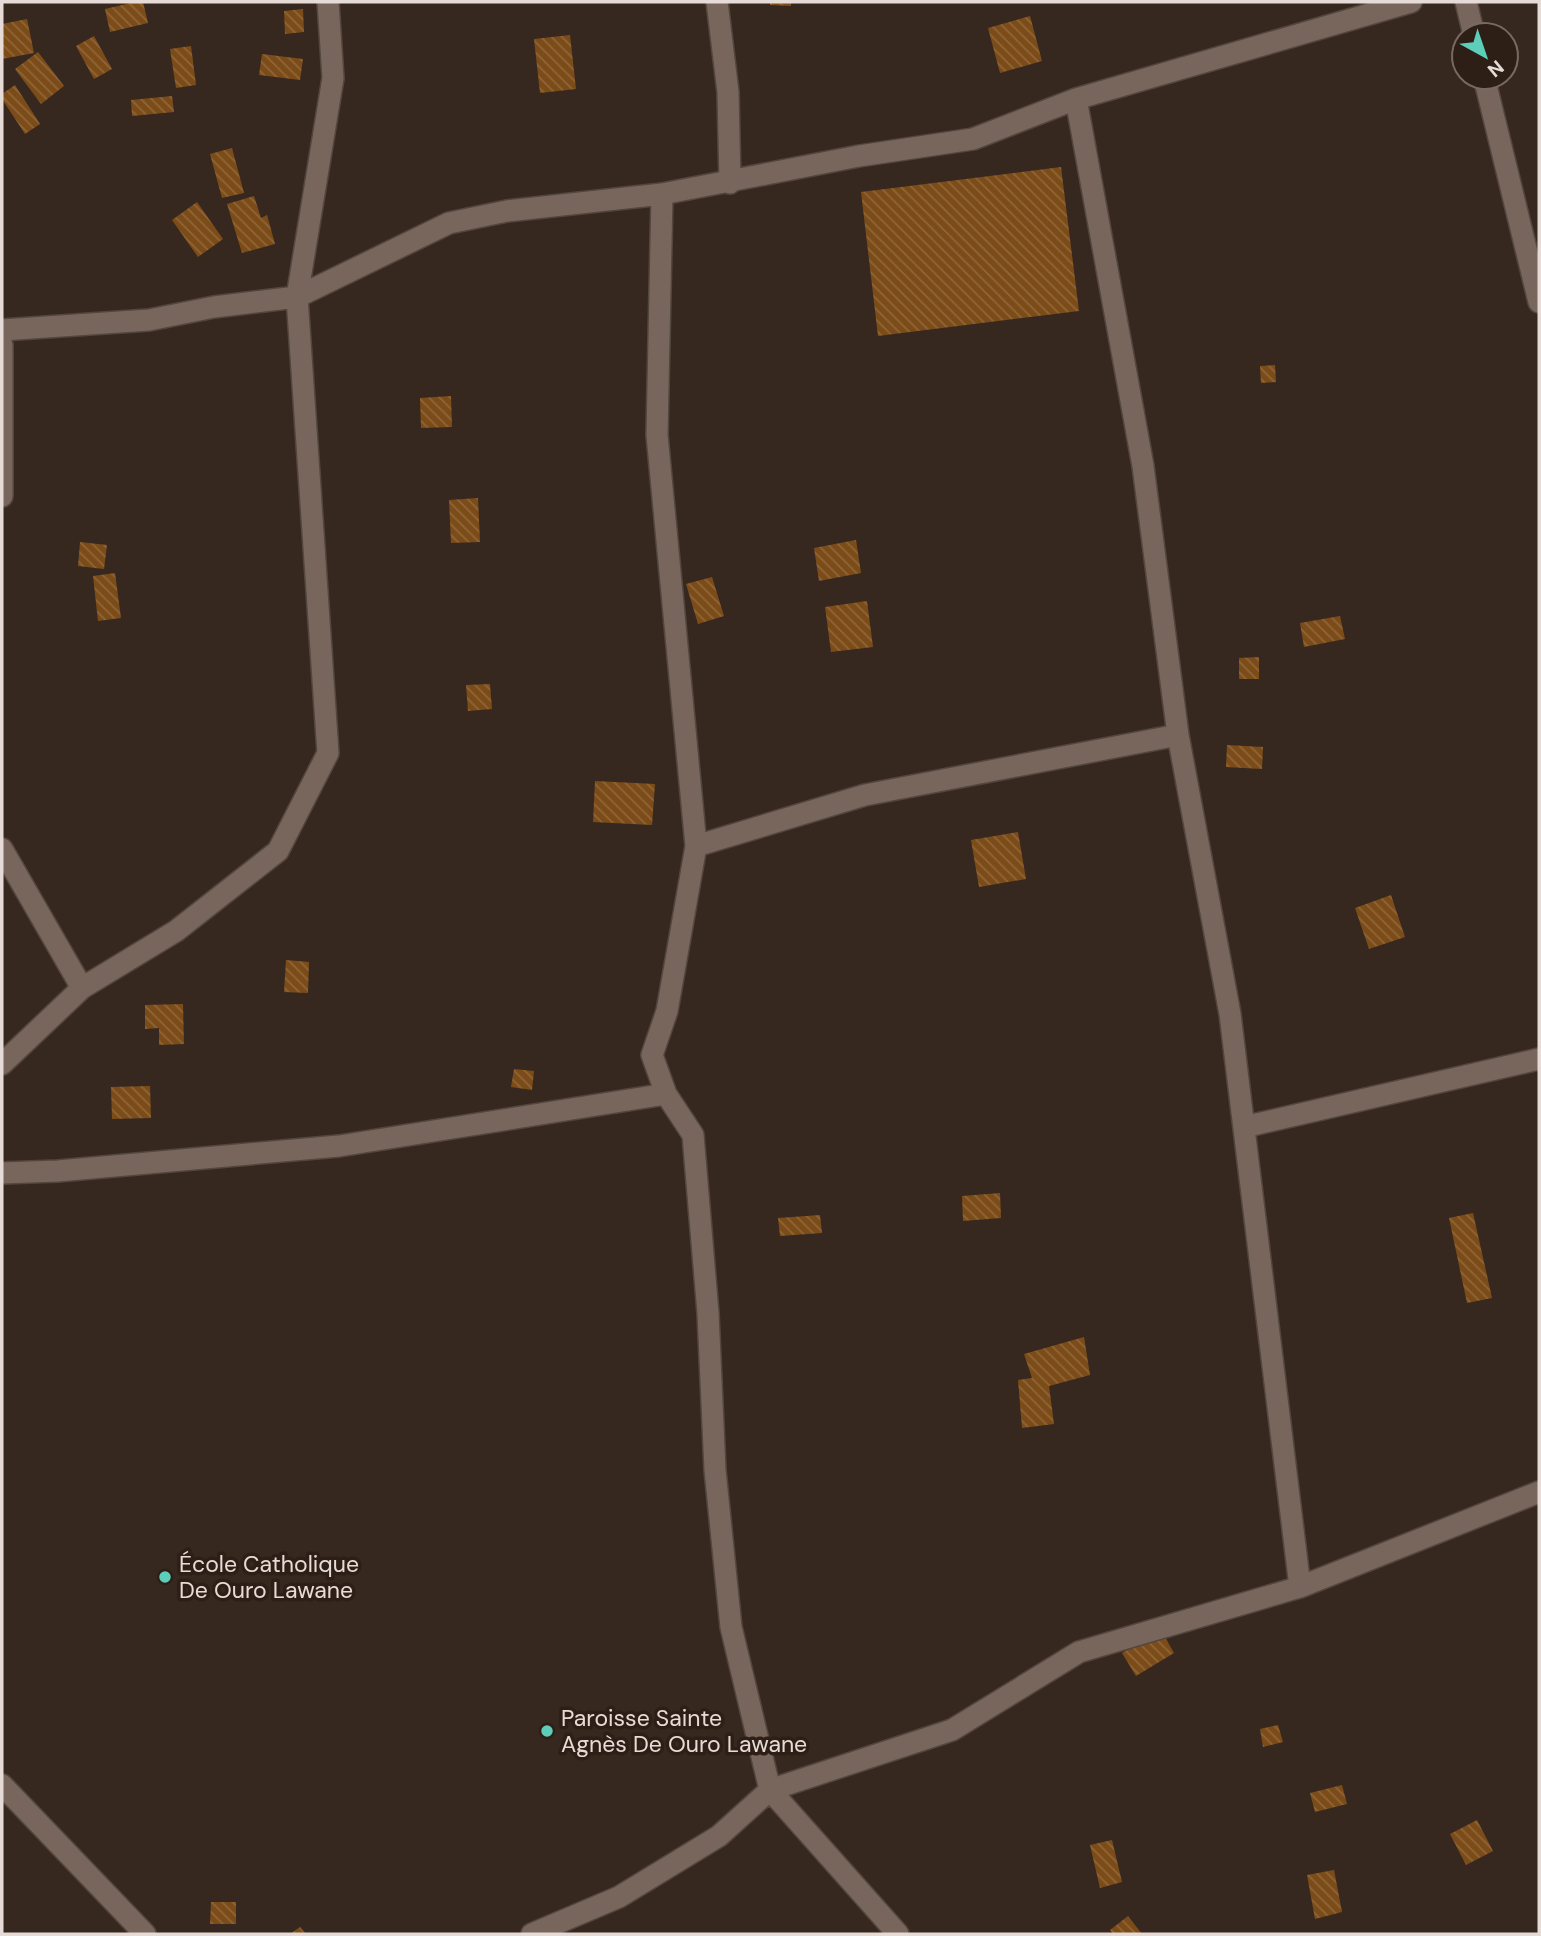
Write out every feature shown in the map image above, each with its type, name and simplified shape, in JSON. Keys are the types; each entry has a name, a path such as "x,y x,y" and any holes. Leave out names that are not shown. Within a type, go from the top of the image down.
{"street":[{"path":"2,1064 82,988 176,930 278,851 328,753 297,297 333,78 328,2"},
{"path":"716,2 728,92 730,183"},
{"path":"2,330 149,320 214,307 297,297 449,223 507,211 662,194 859,156 973,139 1076,99 1411,2"},
{"path":"1466,2 1471,21"},
{"path":"1487,91 1539,302"},
{"path":"1076,99 1143,466 1178,735 1230,1014 1300,1587"},
{"path":"662,194 657,435 696,846 667,1012 652,1055 666,1094 693,1135 708,1313 715,1470 731,1627 770,1790 898,1934"},
{"path":"2,345 2,496"},
{"path":"696,846 865,795 1178,735"},
{"path":"2,849 82,988"},
{"path":"1244,1127 1539,1059"},
{"path":"2,1173 58,1171 340,1146 666,1094"},
{"path":"532,1934 630,1890 719,1836 770,1790 952,1730 1079,1651 1300,1587 1539,1492"},
{"path":"2,1785 145,1934"}],"building":[{"path":"143,2 148,23 110,32 105,9"},
{"path":"770,2 791,2 791,6 770,5"},
{"path":"303,9 304,32 285,34 284,11"},
{"path":"1030,16 1042,61 1000,73 988,28"},
{"path":"27,19 34,53 2,59 2,24"},
{"path":"570,35 576,89 540,93 534,39"},
{"path":"94,36 112,69 94,79 76,46"},
{"path":"191,46 196,85 176,88 170,49"},
{"path":"38,52 64,86 41,104 15,69"},
{"path":"262,54 303,59 300,80 259,75"},
{"path":"15,85 40,124 25,134 2,99 2,94"},
{"path":"172,96 174,112 132,116 131,100"},
{"path":"232,148 244,193 222,198 210,154"},
{"path":"1061,167 1079,311 878,336 861,192"},
{"path":"254,196 261,218 267,215 275,244 242,253 227,204"},
{"path":"197,202 223,239 198,257 172,220"},
{"path":"1275,365 1276,382 1261,383 1260,366"},
{"path":"451,396 452,427 421,428 420,398"},
{"path":"478,498 480,542 451,543 449,500"},
{"path":"856,540 861,573 819,581 814,548"},
{"path":"80,542 107,545 104,569 78,566"},
{"path":"115,573 121,618 98,621 93,576"},
{"path":"712,577 724,616 698,624 686,584"},
{"path":"867,601 873,647 831,652 825,607"},
{"path":"1340,616 1345,639 1304,647 1300,623"},
{"path":"1259,657 1259,679 1239,679 1239,658"},
{"path":"490,684 492,709 468,711 466,685"},
{"path":"1227,745 1263,747 1262,769 1226,767"},
{"path":"595,781 655,784 652,825 593,822"},
{"path":"1018,832 1026,879 979,887 971,840"},
{"path":"1391,895 1405,937 1369,949 1355,908"},
{"path":"286,960 309,962 308,993 284,992"},
{"path":"183,1004 184,1044 159,1045 159,1028 145,1029 145,1005"},
{"path":"514,1069 534,1071 532,1090 511,1087"},
{"path":"150,1086 151,1118 112,1119 111,1087"},
{"path":"1000,1193 1001,1218 963,1221 962,1196"},
{"path":"1473,1213 1492,1298 1467,1303 1449,1218"},
{"path":"820,1215 822,1233 780,1236 778,1218"},
{"path":"1084,1337 1090,1375 1049,1386 1054,1424 1022,1428 1018,1380 1032,1378 1024,1354"},
{"path":"1161,1630 1174,1653 1136,1676 1122,1653"},
{"path":"1278,1725 1283,1742 1263,1747 1260,1729"},
{"path":"1342,1785 1347,1804 1315,1812 1310,1793"},
{"path":"1477,1820 1493,1851 1466,1865 1450,1834"},
{"path":"1112,1840 1122,1882 1100,1888 1090,1845"},
{"path":"1334,1870 1342,1912 1315,1919 1307,1875"},
{"path":"211,1902 236,1902 236,1924 210,1924"},
{"path":"1128,1916 1142,1934 1113,1934 1110,1930"},
{"path":"300,1927 306,1934 290,1934"}],"place":[{"name":"École Catholique De Ouro Lawane","path":"165,1577"},
{"name":"Paroisse Sainte Agnès De Ouro Lawane","path":"547,1731"}]}
